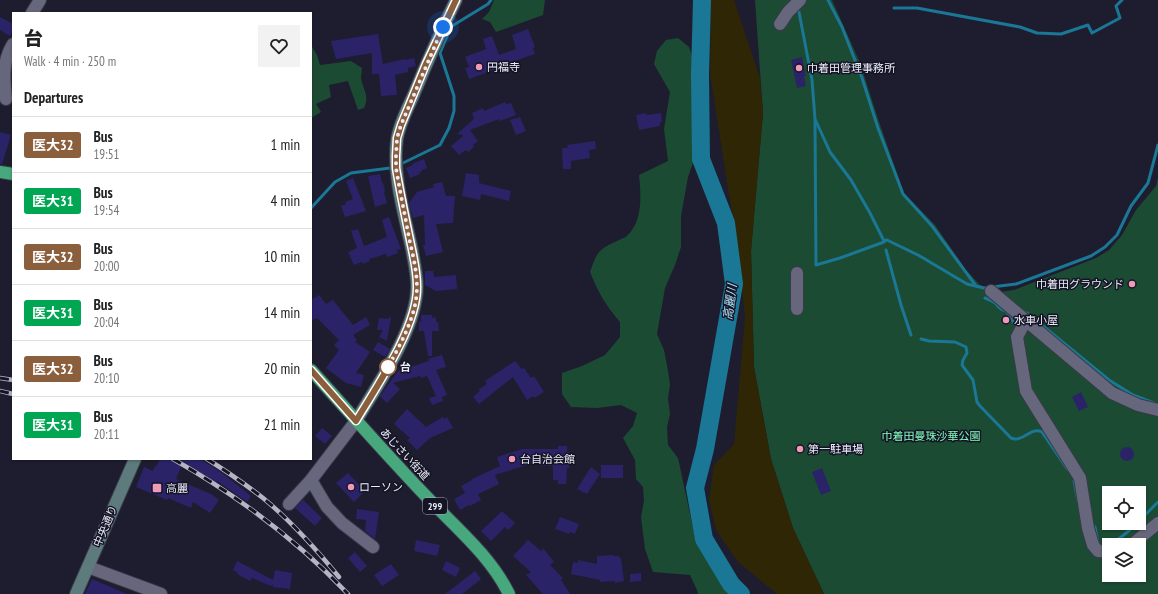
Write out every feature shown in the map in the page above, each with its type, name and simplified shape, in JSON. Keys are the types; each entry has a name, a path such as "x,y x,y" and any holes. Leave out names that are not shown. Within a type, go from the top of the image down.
{"highway":[{"path":"0,172 12,174"},
{"name":"あじさい街道","path":"312,371 356,421 485,558 501,578 509,594"}],"street":[{"path":"33,12 40,0"},
{"path":"289,504 311,480 356,421 402,340 415,304 417,287 416,268 398,179 396,156 397,138 404,116 456,0"},
{"path":"780,24 788,12 800,0"},
{"path":"6,101 4,76 7,54 12,46"},
{"path":"797,273 797,309"},
{"path":"991,291 1112,393 1138,405 1158,410"},
{"path":"1026,320 1017,337 1026,391 1080,478 1088,528 1093,545 1098,551 1102,551"},
{"name":"中央通り","path":"76,594 135,460"},
{"path":"311,480 327,507 342,523 373,547"},
{"path":"1139,538 1158,523"},
{"path":"88,567 138,590 160,594"}],"green space":[{"path":"494,0 545,0 543,15 496,32 490,22 482,19 489,12"},
{"name":"巾着田曼珠沙華公園","path":"755,0 832,0 860,63 904,193 935,225 966,270 980,285 999,292 1014,290 1096,258 1109,250 1122,235 1136,210 1156,186 1158,178 1158,594 824,594 793,528 771,459 754,367 751,251 763,113"},
{"path":"678,38 689,47 696,67 693,78 693,130 697,143 695,157 688,177 681,216 681,247 665,288 657,334 664,350 670,385 668,398 670,414 667,427 668,445 678,458 695,537 722,580 734,594 698,594 690,575 653,572 645,549 641,517 644,501 643,487 636,479 635,460 623,438 633,426 637,413 621,405 597,408 571,407 562,394 562,373 582,366 605,355 620,337 620,322 610,310 596,287 590,272 596,256 605,247 627,236 633,229 639,214 640,206 639,175 668,161 664,129 670,92 654,64 657,51 666,40"},
{"path":"312,47 317,55 320,65 351,61 362,68 361,78 366,96 366,104 364,108 358,110 348,81 329,85 331,97 316,104 321,112 312,117"}],"sand":[{"path":"711,0 734,0 760,78 763,113 751,251 754,367 771,459 793,528 824,594 777,594 738,562 716,530 709,500 714,465 734,444 745,317 738,252 710,74"}],"building":[{"path":"0,17 12,23 12,33 10,36 0,30"},
{"path":"528,29 535,47 533,48 535,54 506,64 507,68 495,72 494,70 469,79 465,68 469,67 465,57 486,49 483,39 492,36 499,55 516,49 512,35"},
{"path":"378,34 383,64 414,58 416,66 408,68 408,72 395,75 397,95 381,96 379,74 372,74 372,53 336,59 331,41"},
{"name":"巾着田管理事務所","path":"802,57 806,76 804,76 806,86 797,88 791,60"},
{"path":"505,102 506,104 511,103 516,115 500,121 499,119 470,130 478,141 468,152 466,150 459,155 451,146 463,136 462,134 459,135 458,133 474,119 472,113 483,108 484,111"},
{"path":"646,113 646,115 661,113 662,122 660,122 660,126 639,130 636,115"},
{"path":"520,117 526,131 516,135 510,120"},
{"path":"0,132 11,135 2,164 0,164"},
{"path":"595,141 596,149 589,150 590,158 571,161 571,169 563,169 562,148 568,148 567,145"},
{"path":"424,159 427,168 422,170 419,173 420,174 410,178 406,168"},
{"path":"466,173 479,175 479,183 511,191 509,201 481,194 480,200 462,196"},
{"path":"380,174 387,203 375,207 368,176"},
{"path":"353,178 366,211 345,217 341,206 346,204 345,202 353,199 346,181"},
{"path":"442,182 446,196 455,196 453,223 436,224 443,252 426,256 423,245 425,245 424,215 413,218 409,203 417,192 434,187 433,184"},
{"path":"389,217 401,249 397,250 398,253 387,257 386,254 369,259 370,261 363,264 362,262 354,265 348,252 357,248 351,231 358,229 364,246 387,237 382,220"},
{"path":"425,271 433,271 434,277 456,275 457,289 436,291 425,285"},
{"path":"319,295 326,304 333,300 353,325 366,317 370,325 353,335 357,340 355,342 370,352 356,373 364,375 361,387 346,383 326,368 339,350 334,345 339,340 317,318 312,320 312,299"},
{"path":"421,315 432,315 432,318 436,317 436,322 438,322 439,331 432,331 432,356 428,356 424,331 419,331"},
{"path":"389,317 391,318 387,341 379,337 383,330 377,330 379,318 388,319"},
{"path":"378,342 390,349 385,357 373,350"},
{"path":"442,355 446,367 436,370 447,395 442,397 443,401 432,405 429,398 436,396 427,376 421,378 420,376 393,383 400,389 387,403 380,396 398,371"},
{"path":"515,361 522,369 524,368 531,378 534,376 544,392 527,400 513,377 479,404 473,397 480,391 478,390 487,384 485,381"},
{"path":"1081,392 1088,407 1079,411 1072,397"},
{"path":"407,409 426,427 443,417 444,419 447,417 453,428 430,438 417,450 407,440 410,438 394,424"},
{"path":"322,428 332,436 325,444 315,436"},
{"path":"558,446 567,446 567,452 569,452 569,468 567,468 566,484 558,484 558,480 553,480 553,466 530,464 495,475 499,484 478,494 481,500 460,510 454,499 465,493 461,486 472,479 500,466 497,457 522,449 558,449"},
{"path":"1127,447 1132,449 1134,454 1132,459 1127,461 1122,459 1120,454 1122,449"},
{"path":"160,460 202,460 222,473 251,496 247,502 217,481 216,483 183,462 176,479 211,494 219,500 210,513 193,502 191,508 136,487 144,467 153,471 155,466 156,467"},
{"path":"601,465 623,465 623,478 601,478"},
{"path":"591,467 600,474 587,494 577,489"},
{"path":"822,468 831,491 821,495 812,472"},
{"name":"ローソン","path":"348,473 365,491 354,502 336,483"},
{"path":"303,500 322,518 315,526 295,508"},
{"path":"357,509 379,512 375,539 365,531 366,520 356,519"},
{"path":"502,511 515,523 508,530 505,527 491,541 481,531"},
{"path":"560,517 579,524 575,534 570,532 569,534 555,529"},
{"path":"416,540 440,545 437,556 414,551"},
{"path":"528,540 541,551 543,548 554,562 550,565 563,578 561,580 570,594 543,594 526,575 531,572 513,556"},
{"path":"355,552 367,566 360,572 348,558"},
{"path":"613,555 621,558 624,581 615,583 615,581 600,582 600,580 571,574 573,562 578,563 578,560 597,564 597,556"},
{"path":"237,561 273,580 275,570 292,573 290,589 273,587 273,584 271,586 252,578 250,581 233,570"},
{"path":"446,561 460,568 456,577 442,570"},
{"path":"391,564 399,575 382,586 374,575"},
{"path":"475,571 481,579 462,594 445,594"},
{"path":"641,573 641,581 630,582 630,574"},
{"path":"92,579 127,594 85,594"}],"waterway":[{"path":"452,26 488,4 491,0"},
{"name":"高麗川","path":"702,0 700,75 701,159 726,223 734,284 705,449 695,488 704,539 731,584 741,594"},
{"path":"828,0 842,27 862,78 878,128 903,194 932,226 976,286"},
{"path":"894,8 917,8 1020,27 1037,33 1061,34 1088,25 1092,33 1120,18 1116,6 1122,0"},
{"path":"799,12 812,80 815,119 830,152 851,180 884,241 887,240 918,255 967,284 984,288 1016,284 1091,256 1105,247 1117,235 1131,206 1148,183 1158,145"},
{"path":"403,163 440,145 449,128 454,111 454,96 440,53 448,34"},
{"path":"815,120 816,265 884,242"},
{"path":"312,207 335,182 351,173 390,168"},
{"path":"886,250 911,335"},
{"path":"985,298 1006,311 1014,323 1019,323"},
{"path":"1027,313 1109,380 1133,395 1154,403"},
{"path":"921,339 929,341 955,342 966,347 967,353 962,365 973,380 977,402 980,406 1011,438 1019,438 1034,431 1042,432 1068,470"},
{"path":"1074,481 1078,501"},
{"path":"1146,514 1158,502"},
{"path":"1095,527 1098,542"},
{"path":"1119,538 1130,530"}],"railway":[{"path":"0,378 12,380"},
{"path":"0,391 12,394"},
{"path":"175,460 221,488 266,520 308,555 348,594"},
{"path":"208,460 263,498 303,536 339,577"}],"bus line":[{"name":"医大32","path":"312,371 356,421 392,360 411,317 415,304 417,287 416,268 396,168 397,138 404,116 426,64 456,0"}],"place":[{"name":"円福寺","path":"479,67"},
{"name":"巾着田管理事務所","path":"799,68"},
{"name":"巾着田グラウンド","path":"1132,284"},
{"name":"水車小屋","path":"1006,320"},
{"name":"台","path":"388,367"},
{"name":"第一駐車場","path":"800,449"},
{"name":"台自治会館","path":"512,459"},
{"name":"ローソン","path":"351,487"},
{"name":"高麗","path":"157,488"}],"route":[{"path":"388,367 385,372 402,340 411,317 415,304 417,287 416,268 396,168 397,138 404,116 443,27"}]}
